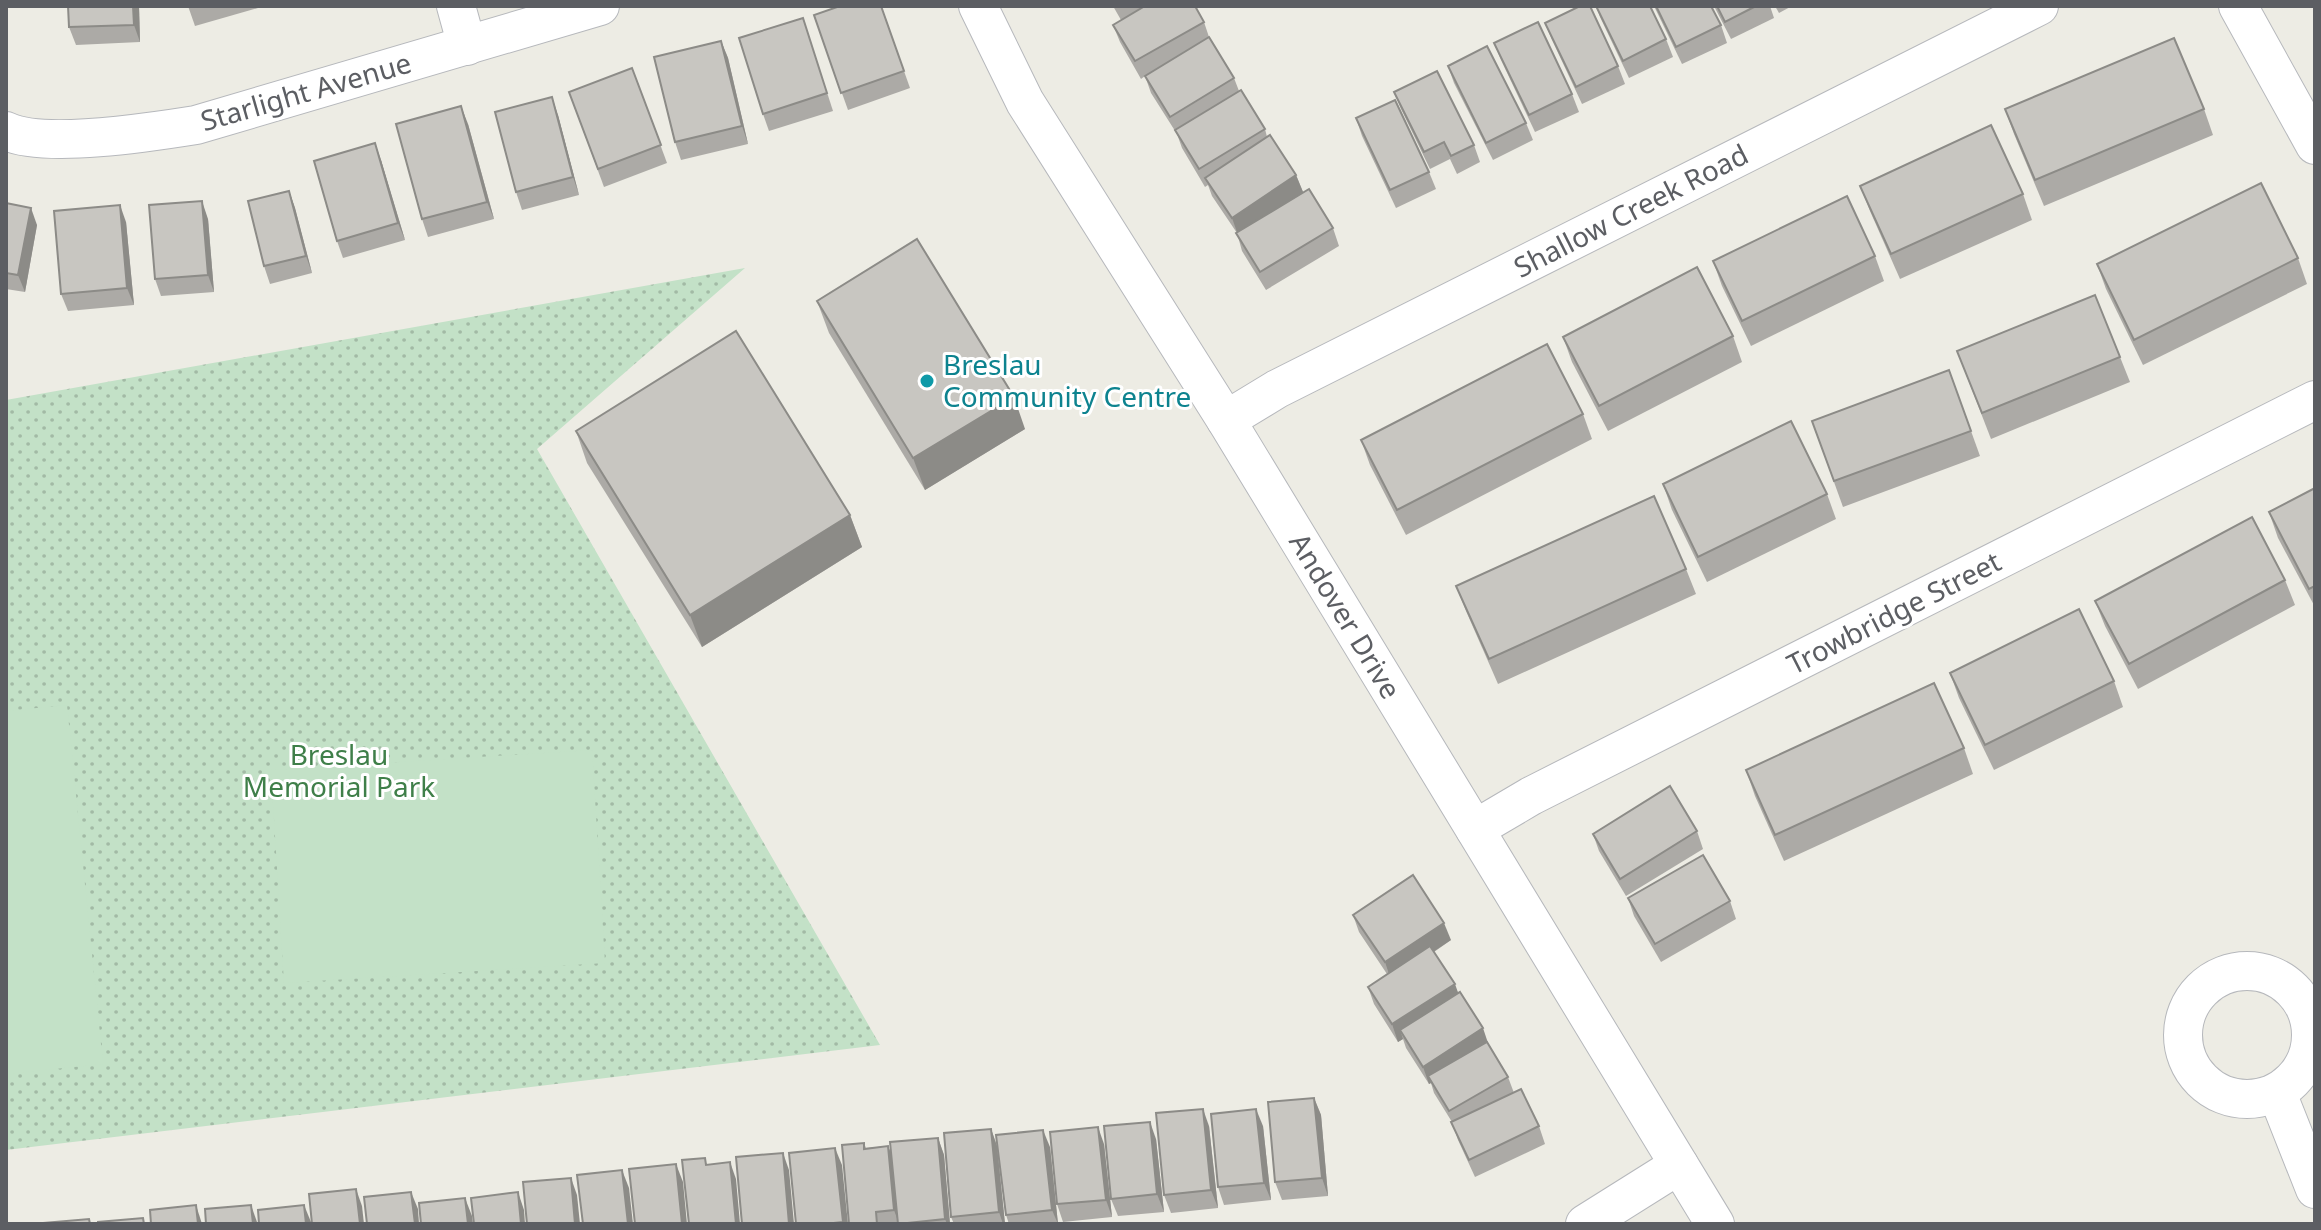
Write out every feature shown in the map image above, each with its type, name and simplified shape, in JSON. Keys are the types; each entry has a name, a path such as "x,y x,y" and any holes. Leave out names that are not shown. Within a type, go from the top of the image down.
{"street":[{"path":"456,6 467,46"},
{"name":"Starlight Avenue","path":"6,131 41,140 147,133 196,125 600,6"},
{"name":"Andover Drive","path":"978,6 1025,102 1226,420 1715,1224"},
{"name":"Shallow Creek Road","path":"1226,420 1277,389 2039,6"},
{"path":"2238,6 2315,145"},
{"name":"Trowbridge Street","path":"1475,829 1531,796 2315,400"},
{"path":"2277,1093 2315,1189"},
{"path":"1585,1224 1679,1165"}],"green space":[{"name":"Breslau Memorial Park","path":"745,268 537,449 880,1045 6,1150 6,400"},
{"path":"67,705 103,1064 6,1074 6,711"},
{"path":"592,750 605,963 284,983 271,770"}],"building":[{"path":"68,6 133,6 134,25 69,27"},
{"path":"840,6 881,6 904,71 841,93 814,15"},
{"path":"1145,6 1195,6 1204,22 1135,61 1113,25"},
{"path":"1580,6 1590,6 1618,66 1576,87 1545,23"},
{"path":"1596,6 1650,6 1666,39 1623,61"},
{"path":"1656,6 1711,6 1721,25 1676,47"},
{"path":"1717,6 1756,6 1725,22"},
{"path":"803,18 827,93 763,114 739,38"},
{"path":"1538,22 1572,94 1529,115 1494,43"},
{"path":"1209,37 1234,78 1170,117 1145,76"},
{"path":"2174,38 2204,109 2035,180 2005,109"},
{"path":"721,41 742,126 675,142 654,57"},
{"path":"1487,46 1526,123 1486,143 1448,66"},
{"path":"632,68 661,145 598,169 569,92"},
{"path":"1437,71 1474,145 1451,156 1444,142 1424,152 1394,92"},
{"path":"1241,90 1265,129 1199,169 1175,130"},
{"path":"552,97 573,177 516,192 495,112"},
{"path":"1395,100 1429,172 1390,190 1356,118"},
{"path":"461,106 487,202 422,219 396,124"},
{"path":"1991,125 2023,194 1891,254 1860,186"},
{"path":"1270,135 1296,175 1232,218 1205,178"},
{"path":"375,143 398,223 337,241 314,161"},
{"path":"2261,183 2298,258 2134,340 2097,264"},
{"path":"1309,189 1333,228 1260,272 1236,233"},
{"path":"289,191 306,256 264,266 248,201"},
{"path":"1847,196 1875,256 1742,321 1713,261"},
{"path":"202,201 208,275 155,279 149,205"},
{"path":"6,203 31,208 18,275 6,273"},
{"path":"120,205 127,288 61,294 54,211"},
{"name":"Breslau Community Centre","path":"917,239 1014,397 913,458 817,301"},
{"path":"1697,267 1733,336 1599,406 1563,337"},
{"path":"2095,295 2120,357 1982,413 1957,351"},
{"path":"736,331 850,515 690,615 576,431"},
{"path":"1547,344 1583,414 1397,510 1361,440"},
{"path":"1949,370 1971,431 1834,481 1812,421"},
{"path":"1791,421 1827,494 1698,557 1663,484"},
{"path":"2315,488 2315,586 2309,589 2269,512"},
{"path":"1654,496 1686,569 1489,659 1456,586"},
{"path":"2252,517 2285,580 2129,664 2095,601"},
{"path":"2079,609 2114,681 1985,745 1950,673"},
{"path":"1934,683 1964,748 1775,835 1746,770"},
{"path":"1670,786 1697,831 1620,879 1593,834"},
{"path":"1703,855 1730,901 1655,944 1628,898"},
{"path":"1413,875 1444,923 1385,962 1353,915"},
{"path":"1430,946 1455,984 1392,1024 1368,987"},
{"path":"1460,992 1483,1028 1423,1067 1400,1030"},
{"path":"1487,1042 1508,1077 1449,1111 1428,1076"},
{"path":"1521,1089 1539,1126 1469,1160 1451,1122"},
{"path":"1314,1098 1322,1178 1275,1182 1268,1102"},
{"path":"1203,1109 1211,1190 1164,1195 1156,1113"},
{"path":"1256,1109 1264,1183 1218,1187 1211,1114"},
{"path":"1150,1122 1157,1194 1111,1199 1104,1126"},
{"path":"1098,1127 1106,1200 1057,1204 1050,1132"},
{"path":"991,1129 999,1212 951,1217 944,1133"},
{"path":"1043,1130 1052,1210 1006,1215 996,1135"},
{"path":"938,1138 945,1219 898,1224 890,1142"},
{"path":"864,1143 864,1149 888,1146 894,1210 876,1212 877,1224 849,1224 842,1145"},
{"path":"835,1148 843,1222 796,1224 789,1153"},
{"path":"783,1153 789,1224 742,1224 736,1157"},
{"path":"705,1158 706,1165 730,1162 736,1224 689,1224 682,1160"},
{"path":"676,1164 682,1224 635,1224 629,1169"},
{"path":"622,1170 628,1224 583,1224 577,1175"},
{"path":"571,1178 575,1224 527,1224 523,1182"},
{"path":"356,1189 360,1224 312,1224 309,1194"},
{"path":"411,1192 415,1224 367,1224 364,1197"},
{"path":"518,1192 521,1224 474,1224 471,1198"},
{"path":"465,1198 468,1224 421,1224 419,1203"},
{"path":"196,1205 198,1224 151,1224 150,1210"},
{"path":"251,1205 253,1224 206,1224 205,1209"},
{"path":"304,1205 306,1224 259,1224 258,1210"},
{"path":"143,1218 144,1224 98,1224 98,1222"},
{"path":"89,1219 90,1224 44,1224 44,1223"}],"place":[{"name":"Breslau Community Centre","path":"927,381"}]}
